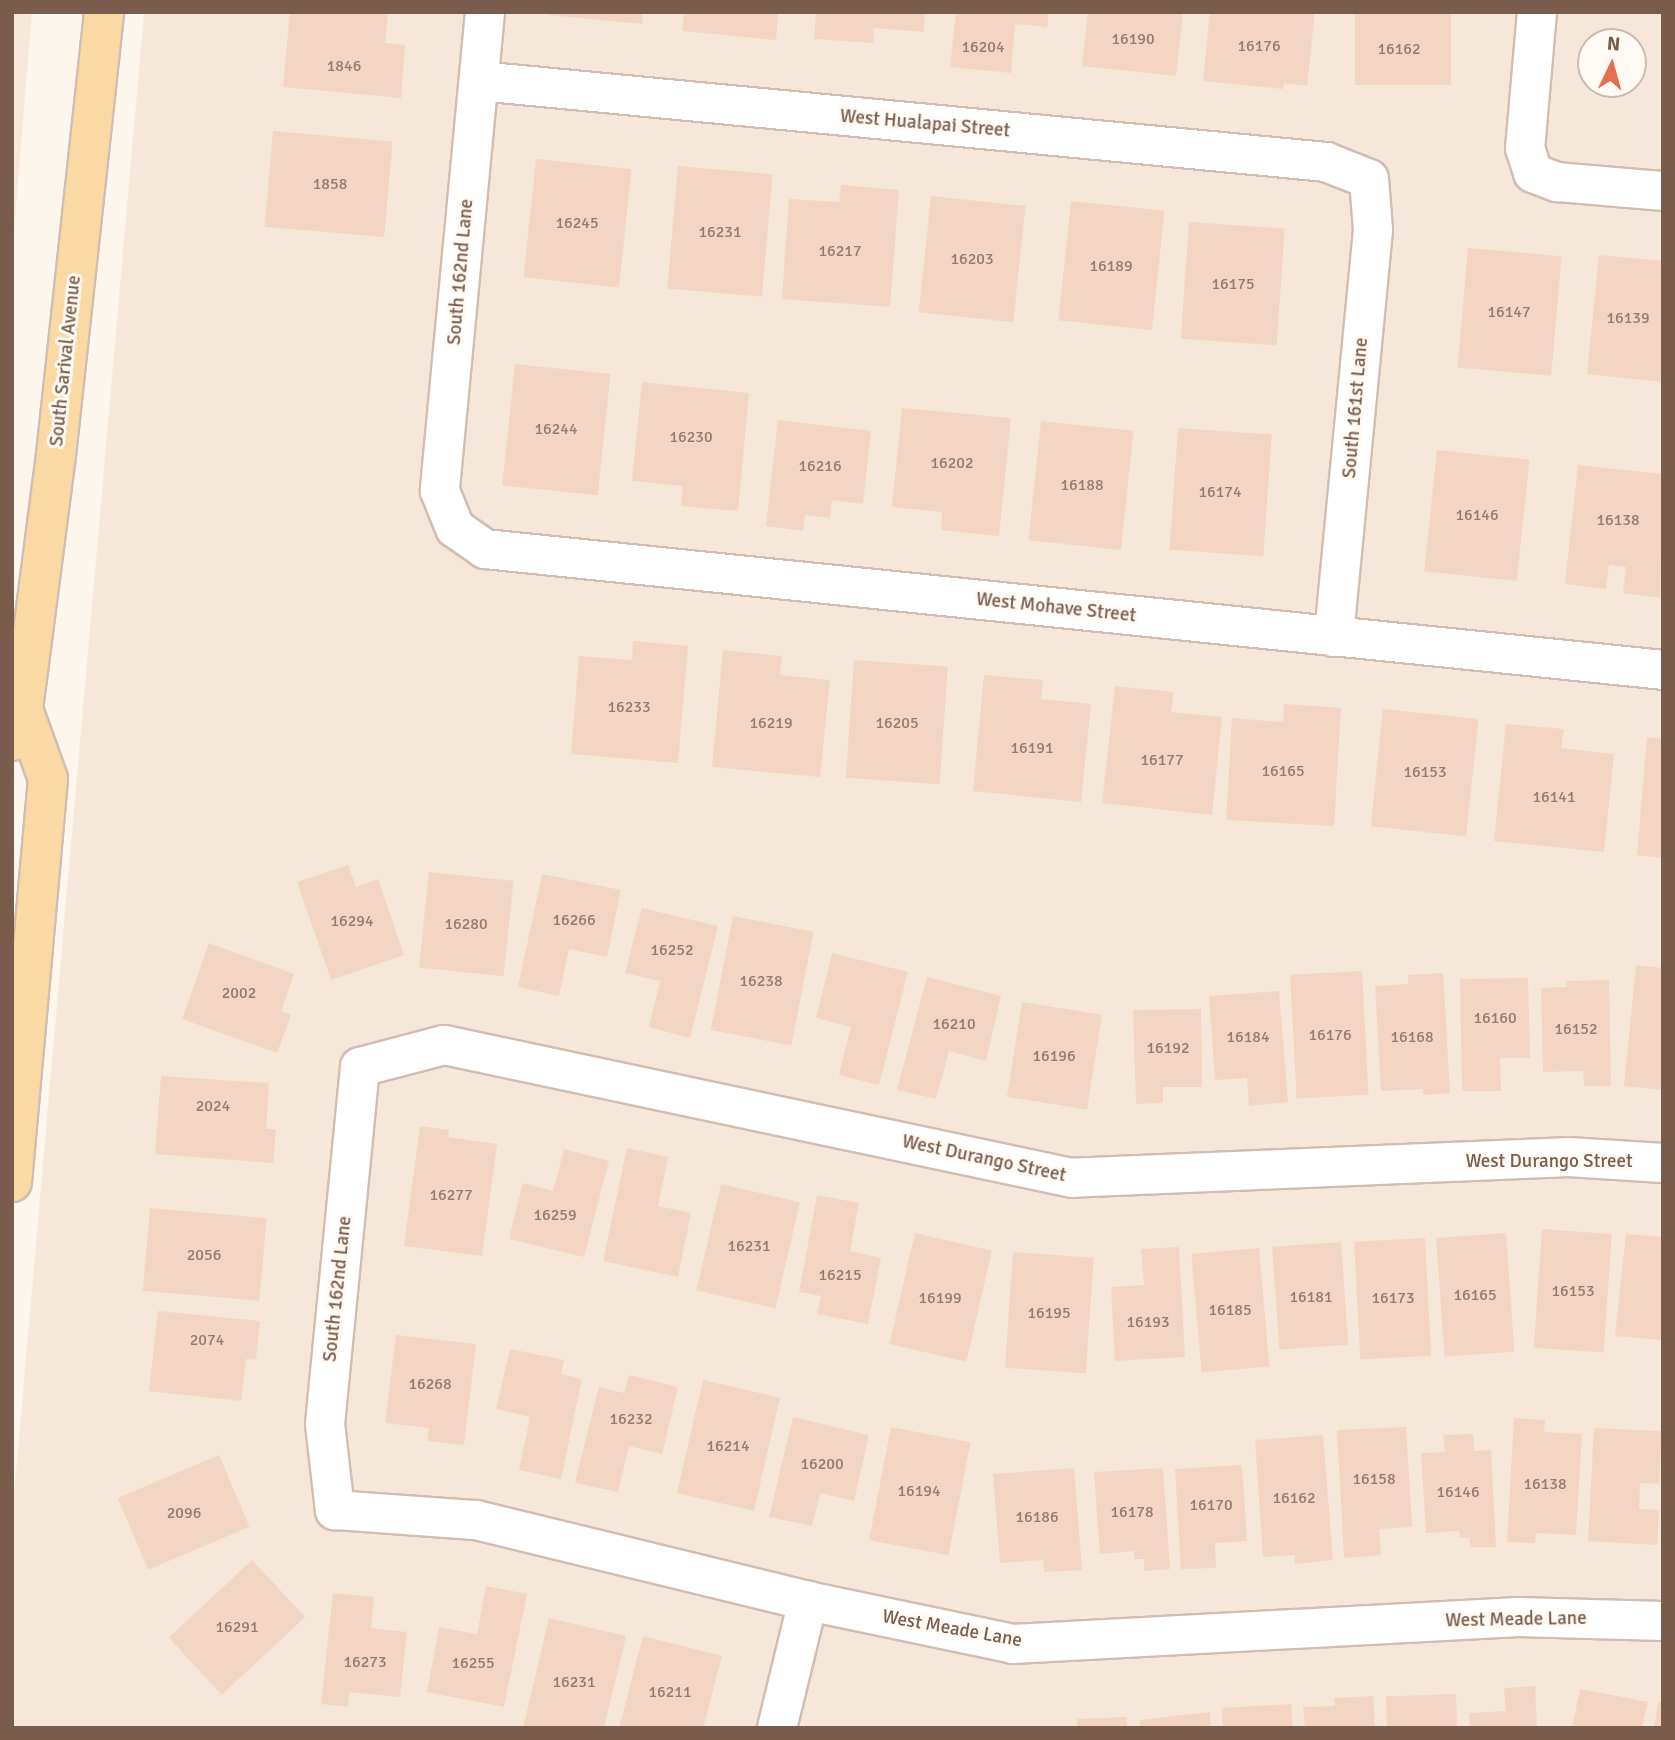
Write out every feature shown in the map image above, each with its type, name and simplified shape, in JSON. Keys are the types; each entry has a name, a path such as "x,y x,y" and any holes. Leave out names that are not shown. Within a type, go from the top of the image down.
{"main road":[{"name":"South Sarival Avenue","path":"12,1182 48,779 16,719 56,454 104,12"}],"street":[{"name":"South 162nd Lane","path":"455,528 440,491 485,12"},
{"path":"1537,12 1525,148 1534,173 1557,181 1663,191"},
{"name":"West Hualapai Street","path":"479,81 1326,162 1368,179"},
{"name":"South 161st Lane","path":"1334,637 1373,230 1368,179"},
{"name":"West Mohave Street","path":"455,528 485,549 1663,670"},
{"name":"West Durango Street","path":"360,1067 444,1045 1072,1178 1568,1157 1663,1163"},
{"name":"South 162nd Lane","path":"335,1510 325,1424 360,1067"},
{"name":"West Meade Lane","path":"335,1510 476,1520 808,1601 1013,1644 1518,1617 1663,1621"},
{"path":"776,1728 808,1601"}],"shaded area":[{"path":"12,12 32,12 12,255"},
{"path":"144,12 1663,12 1663,1728 12,1728 12,1517"}],"building":[{"path":"290,12 388,12 385,43 405,45 401,98 283,87"},
{"path":"549,12 643,12 642,24 548,15"},
{"path":"684,12 778,12 776,40 682,31"},
{"path":"816,12 925,12 924,32 874,28 873,43 814,39"},
{"path":"956,12 1049,12 1047,27 1015,24 1011,73 950,67"},
{"path":"1088,12 1183,12 1176,76 1082,66"},
{"path":"1210,12 1315,12 1307,86 1284,83 1283,89 1203,81"},
{"path":"1355,12 1451,12 1451,85 1355,85"},
{"path":"273,131 393,141 384,237 265,227"},
{"path":"536,159 631,169 619,287 524,277"},
{"path":"678,166 773,174 762,297 667,289"},
{"path":"841,185 899,190 890,307 782,299 789,199 839,202"},
{"path":"931,196 1025,206 1013,322 919,312"},
{"path":"1071,201 1164,211 1152,330 1058,320"},
{"path":"1189,222 1285,229 1277,345 1181,339"},
{"path":"1468,248 1562,256 1551,376 1458,368"},
{"path":"1599,255 1663,261 1663,382 1587,374"},
{"path":"515,364 610,374 598,495 502,485"},
{"path":"642,382 749,393 738,511 681,506 683,486 632,481"},
{"path":"902,408 1011,418 999,536 941,530 942,512 892,507"},
{"path":"778,420 871,431 863,504 832,500 830,518 805,515 803,531 766,526"},
{"path":"1041,421 1133,431 1121,550 1028,540"},
{"path":"1178,428 1272,435 1263,556 1169,550"},
{"path":"1437,450 1529,460 1517,581 1424,571"},
{"path":"1578,465 1663,474 1660,598 1623,593 1626,567 1609,565 1606,589 1565,584"},
{"path":"633,641 688,646 678,763 571,754 579,656 632,660"},
{"path":"723,650 782,656 780,675 830,680 820,777 712,767"},
{"path":"854,660 948,667 940,784 846,778"},
{"path":"984,675 1043,680 1041,699 1091,704 1081,802 973,791"},
{"path":"1115,686 1174,692 1171,712 1222,717 1212,815 1102,803"},
{"path":"1284,704 1341,708 1334,826 1226,820 1232,718 1283,722"},
{"path":"1383,709 1478,719 1466,836 1371,826"},
{"path":"1506,724 1564,729 1561,748 1614,754 1604,852 1494,841"},
{"path":"1647,737 1663,739 1663,858 1637,855"},
{"path":"348,865 356,887 378,879 404,955 331,980 297,882"},
{"path":"429,872 514,881 503,976 419,967"},
{"path":"542,874 621,890 607,957 569,949 559,996 518,987"},
{"path":"642,908 718,926 690,1038 649,1027 660,981 625,973"},
{"path":"733,916 813,932 791,1046 711,1030"},
{"path":"209,943 294,974 281,1011 291,1015 277,1053 182,1019"},
{"path":"832,953 908,972 879,1085 839,1075 851,1027 816,1018"},
{"path":"1636,965 1663,968 1663,1090 1624,1086"},
{"path":"1362,971 1368,1095 1297,1099 1290,975"},
{"path":"1443,973 1450,1093 1423,1095 1423,1089 1381,1091 1375,986 1408,984 1408,975"},
{"path":"927,977 1001,996 986,1061 949,1051 936,1099 897,1090"},
{"path":"1528,978 1530,1058 1500,1058 1501,1091 1462,1091 1460,979"},
{"path":"1609,980 1611,1086 1584,1086 1583,1071 1543,1072 1541,988 1567,987 1567,981"},
{"path":"1279,991 1288,1102 1249,1106 1247,1078 1215,1080 1209,996"},
{"path":"1022,1002 1102,1015 1087,1109 1007,1097"},
{"path":"1201,1009 1202,1087 1163,1087 1163,1103 1136,1104 1133,1010"},
{"path":"161,1076 269,1083 266,1129 276,1129 273,1163 155,1154"},
{"path":"420,1126 449,1130 448,1137 497,1144 482,1256 404,1246"},
{"path":"627,1148 668,1157 658,1206 691,1213 678,1277 603,1261"},
{"path":"564,1149 609,1161 584,1257 509,1239 523,1183 553,1191"},
{"path":"721,1184 800,1202 775,1308 696,1290"},
{"path":"817,1195 859,1203 850,1251 881,1258 868,1324 817,1314 821,1296 799,1292"},
{"path":"150,1208 267,1218 259,1301 143,1291"},
{"path":"1542,1229 1612,1234 1604,1353 1534,1348"},
{"path":"915,1233 992,1251 966,1362 889,1344"},
{"path":"1506,1233 1514,1352 1444,1357 1436,1238"},
{"path":"1626,1234 1663,1237 1663,1340 1615,1336"},
{"path":"1425,1238 1431,1356 1360,1360 1354,1242"},
{"path":"1341,1242 1348,1345 1279,1350 1272,1247"},
{"path":"1179,1247 1185,1357 1115,1361 1111,1287 1144,1285 1141,1249"},
{"path":"1259,1248 1269,1367 1202,1372 1191,1254"},
{"path":"1013,1252 1094,1258 1086,1373 1005,1368"},
{"path":"158,1311 260,1321 256,1360 246,1359 241,1401 149,1391"},
{"path":"396,1335 476,1344 464,1445 427,1441 429,1428 385,1423"},
{"path":"510,1349 564,1360 561,1374 582,1379 561,1479 519,1470 530,1417 496,1409"},
{"path":"629,1375 678,1387 662,1454 629,1446 618,1492 575,1483 599,1387 624,1393"},
{"path":"703,1380 780,1398 754,1511 677,1493"},
{"path":"793,1417 869,1435 854,1501 820,1493 812,1526 769,1517"},
{"path":"1514,1418 1545,1420 1544,1432 1582,1434 1576,1535 1536,1533 1535,1543 1507,1542"},
{"path":"891,1427 971,1442 949,1555 869,1540"},
{"path":"1406,1427 1412,1527 1379,1529 1381,1555 1344,1558 1337,1430"},
{"path":"1594,1428 1662,1431 1659,1484 1640,1483 1639,1509 1659,1510 1657,1545 1588,1541"},
{"path":"1473,1434 1474,1451 1491,1450 1496,1547 1470,1547 1470,1538 1460,1538 1459,1531 1426,1533 1421,1453 1445,1452 1443,1435"},
{"path":"1323,1435 1333,1560 1295,1564 1295,1555 1263,1557 1255,1440"},
{"path":"219,1455 249,1527 148,1570 118,1498"},
{"path":"1242,1465 1247,1541 1215,1543 1216,1568 1181,1569 1175,1469"},
{"path":"1074,1468 1082,1570 1044,1572 1043,1560 1000,1563 993,1474"},
{"path":"1163,1468 1170,1569 1144,1571 1144,1559 1134,1559 1134,1551 1100,1554 1094,1472"},
{"path":"252,1560 305,1617 222,1695 169,1638"},
{"path":"486,1586 527,1594 504,1707 427,1692 439,1627 477,1634"},
{"path":"333,1593 374,1597 371,1628 407,1632 400,1697 349,1692 348,1707 321,1704"},
{"path":"549,1618 626,1636 604,1728 523,1728"},
{"path":"643,1636 722,1656 703,1728 619,1728"},
{"path":"1535,1686 1537,1728 1470,1728 1469,1713 1506,1711 1504,1688"},
{"path":"1580,1689 1648,1702 1642,1728 1572,1728"},
{"path":"1456,1694 1457,1728 1387,1728 1386,1696"},
{"path":"1373,1696 1375,1728 1305,1728 1303,1707 1335,1706 1334,1698"},
{"path":"1658,1702 1663,1703 1663,1728 1654,1728"},
{"path":"1291,1704 1293,1728 1223,1728 1222,1708"},
{"path":"1210,1712 1211,1728 1140,1728 1140,1720"},
{"path":"1127,1717 1127,1728 1077,1728 1077,1719"}]}
